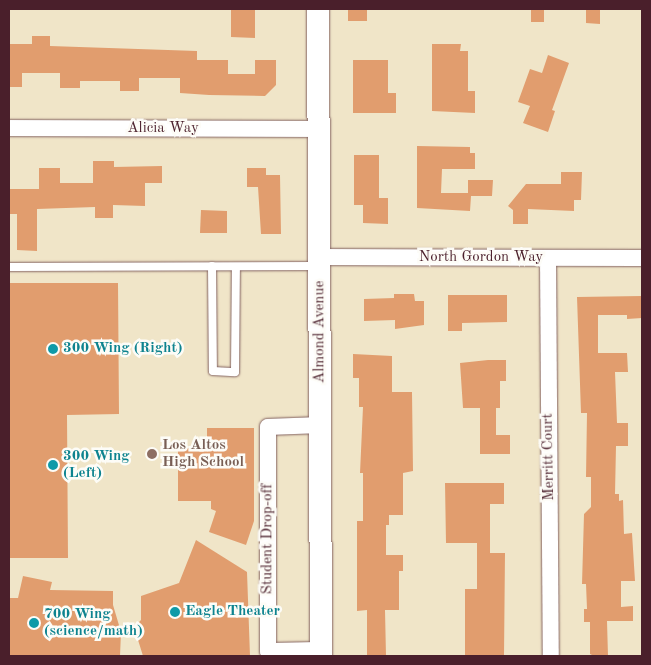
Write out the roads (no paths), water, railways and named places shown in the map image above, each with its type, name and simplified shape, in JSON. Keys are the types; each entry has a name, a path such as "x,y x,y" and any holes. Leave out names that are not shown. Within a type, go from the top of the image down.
{"street":[{"name":"Almond Avenue","path":"318,9 321,653"},
{"name":"Alicia Way","path":"9,128 318,129"},
{"name":"Merritt Court","path":"548,258 551,656"},
{"name":"North Gordon Way","path":"320,262 642,258"},
{"name":"Student Drop-off","path":"320,425 268,426 268,651 321,653"}],"lane":[{"path":"9,267 236,266 320,262"},
{"path":"212,266 213,371 235,372 236,266"}],"place":[{"name":"300 Wing (Right)","path":"53,349"},
{"name":"Los Altos High School","path":"152,454"},
{"name":"300 Wing (Left)","path":"53,465"},
{"name":"Eagle Theater","path":"175,612"},
{"name":"700 Wing (science/math)","path":"34,623"}]}
